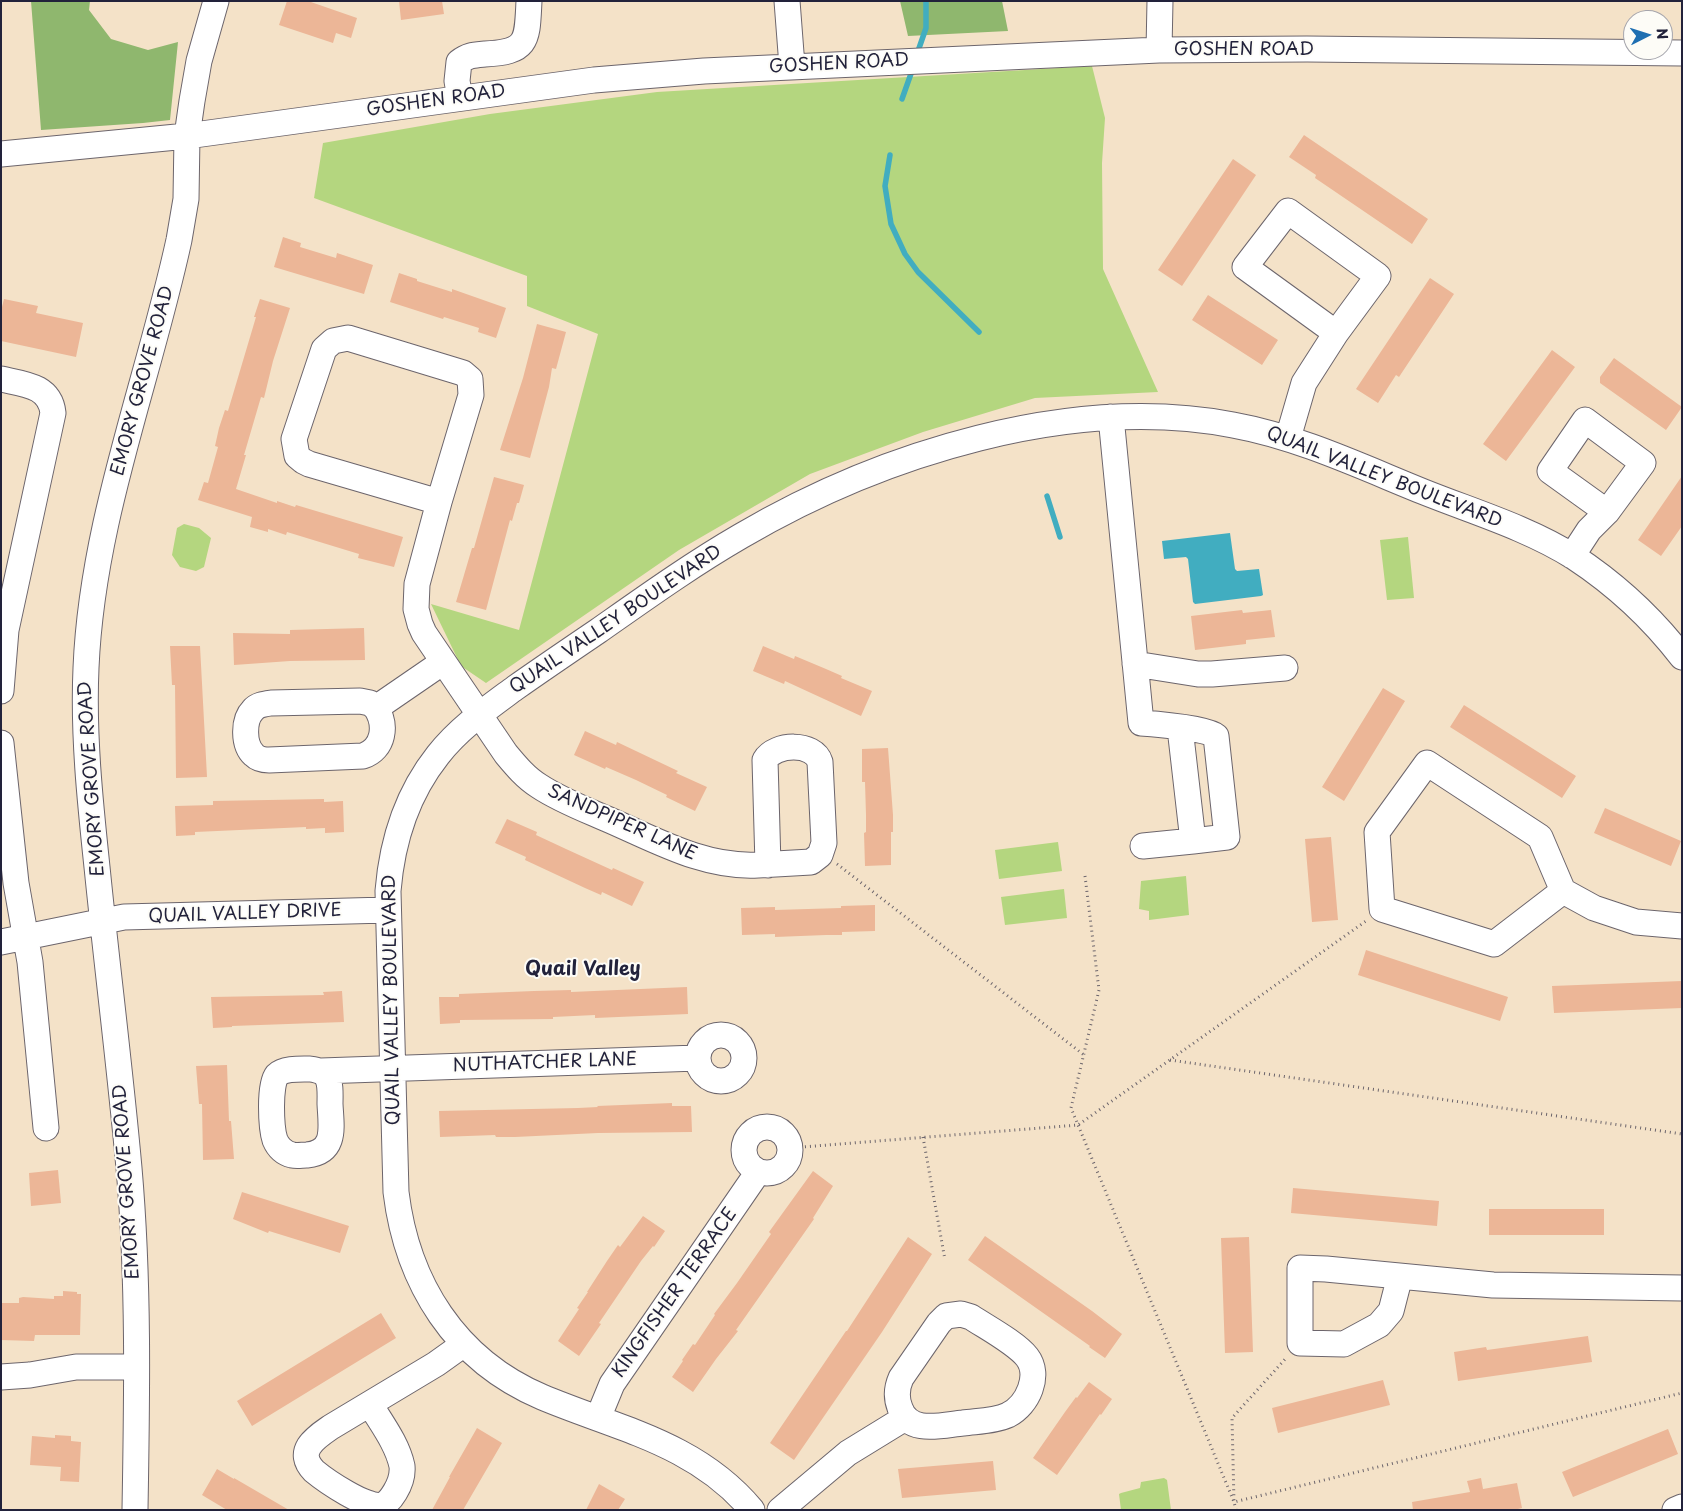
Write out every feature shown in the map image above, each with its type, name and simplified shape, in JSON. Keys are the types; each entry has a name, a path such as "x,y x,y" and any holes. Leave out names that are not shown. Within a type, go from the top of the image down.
{"street":[{"name":"EMORY GROVE ROAD","path":"135,1510 135,1285 130,1181 102,921 88,761 85,696 87,643 97,567 106,518 180,240 186,199 187,136 199,62 216,1"},
{"path":"460,98 457,81 459,62 467,55 497,54 514,49 523,43 528,32 529,1"},
{"path":"787,1 792,66"},
{"path":"1160,1 1160,50"},
{"name":"GOSHEN ROAD","path":"1,154 187,136 630,76 792,66 1160,50 1307,49 1682,54"},
{"path":"1288,438 1304,383 1336,333 1378,276 1288,211 1245,268 1336,333"},
{"name":"SANDPIPER LANE","path":"439,502 305,462 297,456 294,443 296,432 324,349 330,342 348,338 463,373 470,379 471,394 418,577 415,598 418,618 422,628 443,662 519,770 548,792 697,857 719,863 768,865 811,862 822,852"},
{"path":"1,379 36,388 47,397 52,406 53,419 10,569 1,691"},
{"name":"QUAIL VALLEY BOULEVARD","path":"752,1510 728,1485 696,1461 665,1444 541,1397 513,1383 488,1366 446,1324 427,1295 411,1261 402,1232 396,1192 387,910 392,857 408,806 422,779 436,757 480,714 538,671 704,558 766,522 823,494 908,460 982,438 1059,423 1111,417 1155,416 1192,419 1235,425 1288,438 1511,526 1572,556 1614,587 1642,612 1682,657"},
{"path":"1111,417 1141,723 1180,728 1216,736 1227,837 1144,846"},
{"path":"1572,556 1589,530 1607,512"},
{"path":"376,708 443,662"},
{"path":"1135,664 1198,674 1285,668"},
{"path":"360,701 370,703 376,708 382,725 380,741 374,750 363,756 268,760 256,757 251,753 248,746 246,737 247,719 253,709 262,705 360,701"},
{"path":"1180,728 1193,841"},
{"path":"1,743 16,883 26,936 46,1128"},
{"path":"768,865 765,762 769,754 778,750 805,748 814,752 819,758 824,843 822,852"},
{"path":"1564,892 1494,944 1382,909 1377,832 1427,763 1540,837 1564,892 1594,908 1636,922 1682,926"},
{"name":"QUAIL VALLEY DRIVE","path":"1,942 102,921 134,917 387,910"},
{"name":"NUTHATCHER LANE","path":"321,1071 698,1058"},
{"path":"761,1128 777,1130 785,1136 790,1148 788,1160 779,1170 772,1173 758,1172 749,1164 744,1152 746,1142 752,1133 761,1128"},
{"name":"KINGFISHER TERRACE","path":"598,1418 612,1384 758,1172"},
{"path":"1400,1276 1391,1311 1378,1325 1344,1344 1300,1343 1300,1268 1400,1276 1493,1285 1682,1288"},
{"path":"961,1314 970,1317 1018,1349 1029,1360 1033,1378 1032,1387 1017,1409 1008,1415 991,1420 929,1426 912,1423 905,1418 898,1403 898,1389 901,1378 939,1322 946,1316 961,1314"},
{"path":"370,1404 436,1364 464,1344"},
{"path":"1,1377 30,1375 76,1367 136,1367"},
{"path":"780,1510 848,1453 905,1418"},
{"path":"1675,1510 1682,1507"}],"path":[{"path":"822,852 1084,1055"},
{"path":"1085,876 1099,990 1071,1108 1236,1510"},
{"path":"790,1148 1078,1125 1382,909"},
{"path":"1170,1060 1682,1134"},
{"path":"923,1137 945,1260"},
{"path":"1234,1502 1232,1418 1300,1343"},
{"path":"1234,1502 1682,1392"}],"green space":[{"path":"31,1 90,1 89,10 111,39 148,50 178,42 170,120 41,130"},
{"path":"900,1 1002,1 1008,31 908,36"},
{"path":"1092,66 1105,118 1102,163 1103,269 1158,392 1035,398 923,432 810,474 679,550 486,683 461,666 431,604 519,630 598,334 527,306 527,276 314,198 323,143 490,114 657,92"},
{"path":"184,524 199,528 211,538 204,567 196,571 180,567 172,555 177,528"},
{"path":"1408,537 1414,598 1387,600 1380,540"},
{"path":"1058,842 1062,871 999,879 995,850"},
{"path":"1186,876 1189,915 1149,920 1149,911 1139,909 1141,881"},
{"path":"1064,889 1067,918 1005,925 1001,897"},
{"path":"1164,1478 1167,1480 1171,1510 1121,1510 1119,1494 1140,1488 1141,1482"}],"water":[{"path":"1230,533 1235,569 1237,571 1259,569 1263,595 1195,604 1193,602 1188,559 1186,557 1164,559 1162,541"}],"building":[{"path":"287,1 308,1 357,18 351,38 336,33 333,43 279,25"},
{"path":"399,1 442,1 444,14 401,20"},
{"path":"1304,135 1428,219 1412,244 1315,178 1316,175 1289,157"},
{"path":"1233,159 1256,175 1182,286 1158,270"},
{"path":"283,237 301,243 300,247 336,258 337,253 373,265 364,294 274,267"},
{"path":"399,273 417,279 417,281 452,292 452,289 506,308 496,338 478,332 479,328 390,302"},
{"path":"1430,278 1454,294 1399,377 1396,375 1378,403 1356,389"},
{"path":"1208,295 1278,340 1262,365 1192,320"},
{"path":"4,299 38,306 36,313 83,323 76,357 1,341 1,311"},
{"path":"260,299 290,308 273,361 264,398 261,397 236,489 277,503 277,501 295,507 296,505 403,537 394,567 358,558 359,554 287,532 286,535 268,529 268,532 250,527 252,517 198,500 204,482 208,483 218,447 215,446 219,428 225,410 228,411"},
{"path":"537,324 566,332 556,369 552,368 549,387 530,458 500,450 523,378"},
{"path":"1552,350 1575,367 1506,461 1483,444"},
{"path":"1614,358 1682,407 1666,430 1600,383 1600,377"},
{"path":"1682,476 1682,526 1661,556 1638,540"},
{"path":"494,477 524,485 512,521 510,520 486,610 456,602 472,548 474,548"},
{"path":"1242,610 1243,613 1271,610 1275,637 1246,640 1246,644 1195,650 1191,616"},
{"path":"364,628 365,660 290,661 234,665 233,633 290,634 290,630"},
{"path":"170,646 200,646 207,777 176,778 175,685 172,685"},
{"path":"763,646 794,659 795,656 872,691 861,716 785,681 784,684 753,671"},
{"path":"1383,688 1405,701 1344,801 1322,787"},
{"path":"1464,705 1576,776 1562,798 1450,727"},
{"path":"585,731 616,745 617,742 707,787 695,811 636,780 574,755"},
{"path":"888,748 893,815 891,865 865,866 864,833 866,832 866,815 865,782 862,782 862,749"},
{"path":"324,799 324,802 343,801 344,832 325,833 325,828 306,829 306,827 195,832 195,835 176,836 175,806 213,805 213,801"},
{"path":"1605,808 1681,841 1671,866 1594,833"},
{"path":"507,819 537,832 536,835 566,849 644,882 632,906 602,892 601,895 585,888 525,860 526,857 495,843"},
{"path":"1331,837 1338,920 1312,922 1305,839"},
{"path":"875,905 875,931 842,932 842,935 775,937 775,934 742,935 741,908 775,907 775,910"},
{"path":"1366,950 1508,997 1500,1021 1358,975"},
{"path":"1682,981 1682,1008 1554,1013 1552,986"},
{"path":"687,987 688,1014 595,1018 595,1015 553,1017 553,1019 460,1020 460,1023 440,1024 439,997 459,997 459,994"},
{"path":"342,991 344,1022 213,1028 211,997 324,995 323,992"},
{"path":"227,1065 229,1121 231,1121 234,1159 203,1160 202,1104 199,1104 196,1066"},
{"path":"672,1103 672,1106 691,1106 692,1132 440,1137 439,1111 578,1108"},
{"path":"58,1170 61,1203 31,1206 29,1173"},
{"path":"813,1171 833,1186 814,1219 736,1330 738,1331 693,1392 672,1377 693,1344 695,1345 714,1314 771,1234 769,1232"},
{"path":"1293,1188 1439,1201 1437,1226 1291,1213"},
{"path":"242,1192 349,1226 340,1253 269,1231 268,1233 233,1219"},
{"path":"1489,1209 1604,1209 1604,1235 1489,1235"},
{"path":"643,1216 665,1231 641,1261 579,1356 558,1341 607,1261"},
{"path":"985,1236 1122,1334 1105,1358 968,1260"},
{"path":"908,1237 932,1254 882,1332 794,1460 770,1443 847,1331"},
{"path":"1249,1237 1253,1352 1225,1353 1221,1238"},
{"path":"63,1291 81,1294 80,1335 35,1335 34,1341 1,1340 1,1303 19,1303 19,1298 23,1297 54,1299 54,1296 63,1296"},
{"path":"381,1313 396,1338 252,1426 237,1401"},
{"path":"1588,1336 1592,1362 1458,1381 1454,1352 1486,1347 1487,1350"},
{"path":"1383,1380 1390,1405 1278,1433 1272,1408"},
{"path":"1089,1382 1112,1399 1057,1475 1033,1458 1076,1397"},
{"path":"477,1428 502,1443 463,1510 432,1510 449,1477"},
{"path":"1668,1429 1678,1454 1573,1497 1562,1472"},
{"path":"55,1435 71,1436 71,1441 81,1442 79,1482 60,1481 61,1467 30,1465 32,1436 55,1438"},
{"path":"993,1461 996,1490 902,1498 898,1469"},
{"path":"217,1469 289,1510 227,1510 202,1495"},
{"path":"1481,1478 1483,1489 1517,1483 1522,1508 1514,1510 1413,1510 1412,1502 1470,1492 1467,1481"},
{"path":"599,1484 625,1499 618,1510 586,1510"}],"waterway":[{"path":"917,54 926,28 926,1"},
{"path":"902,99 913,68"},
{"path":"890,155 885,186 891,224 905,254 918,272 979,332"},
{"path":"1047,496 1060,537"}],"district":[{"name":"Quail Valley","path":"583,970"}]}
